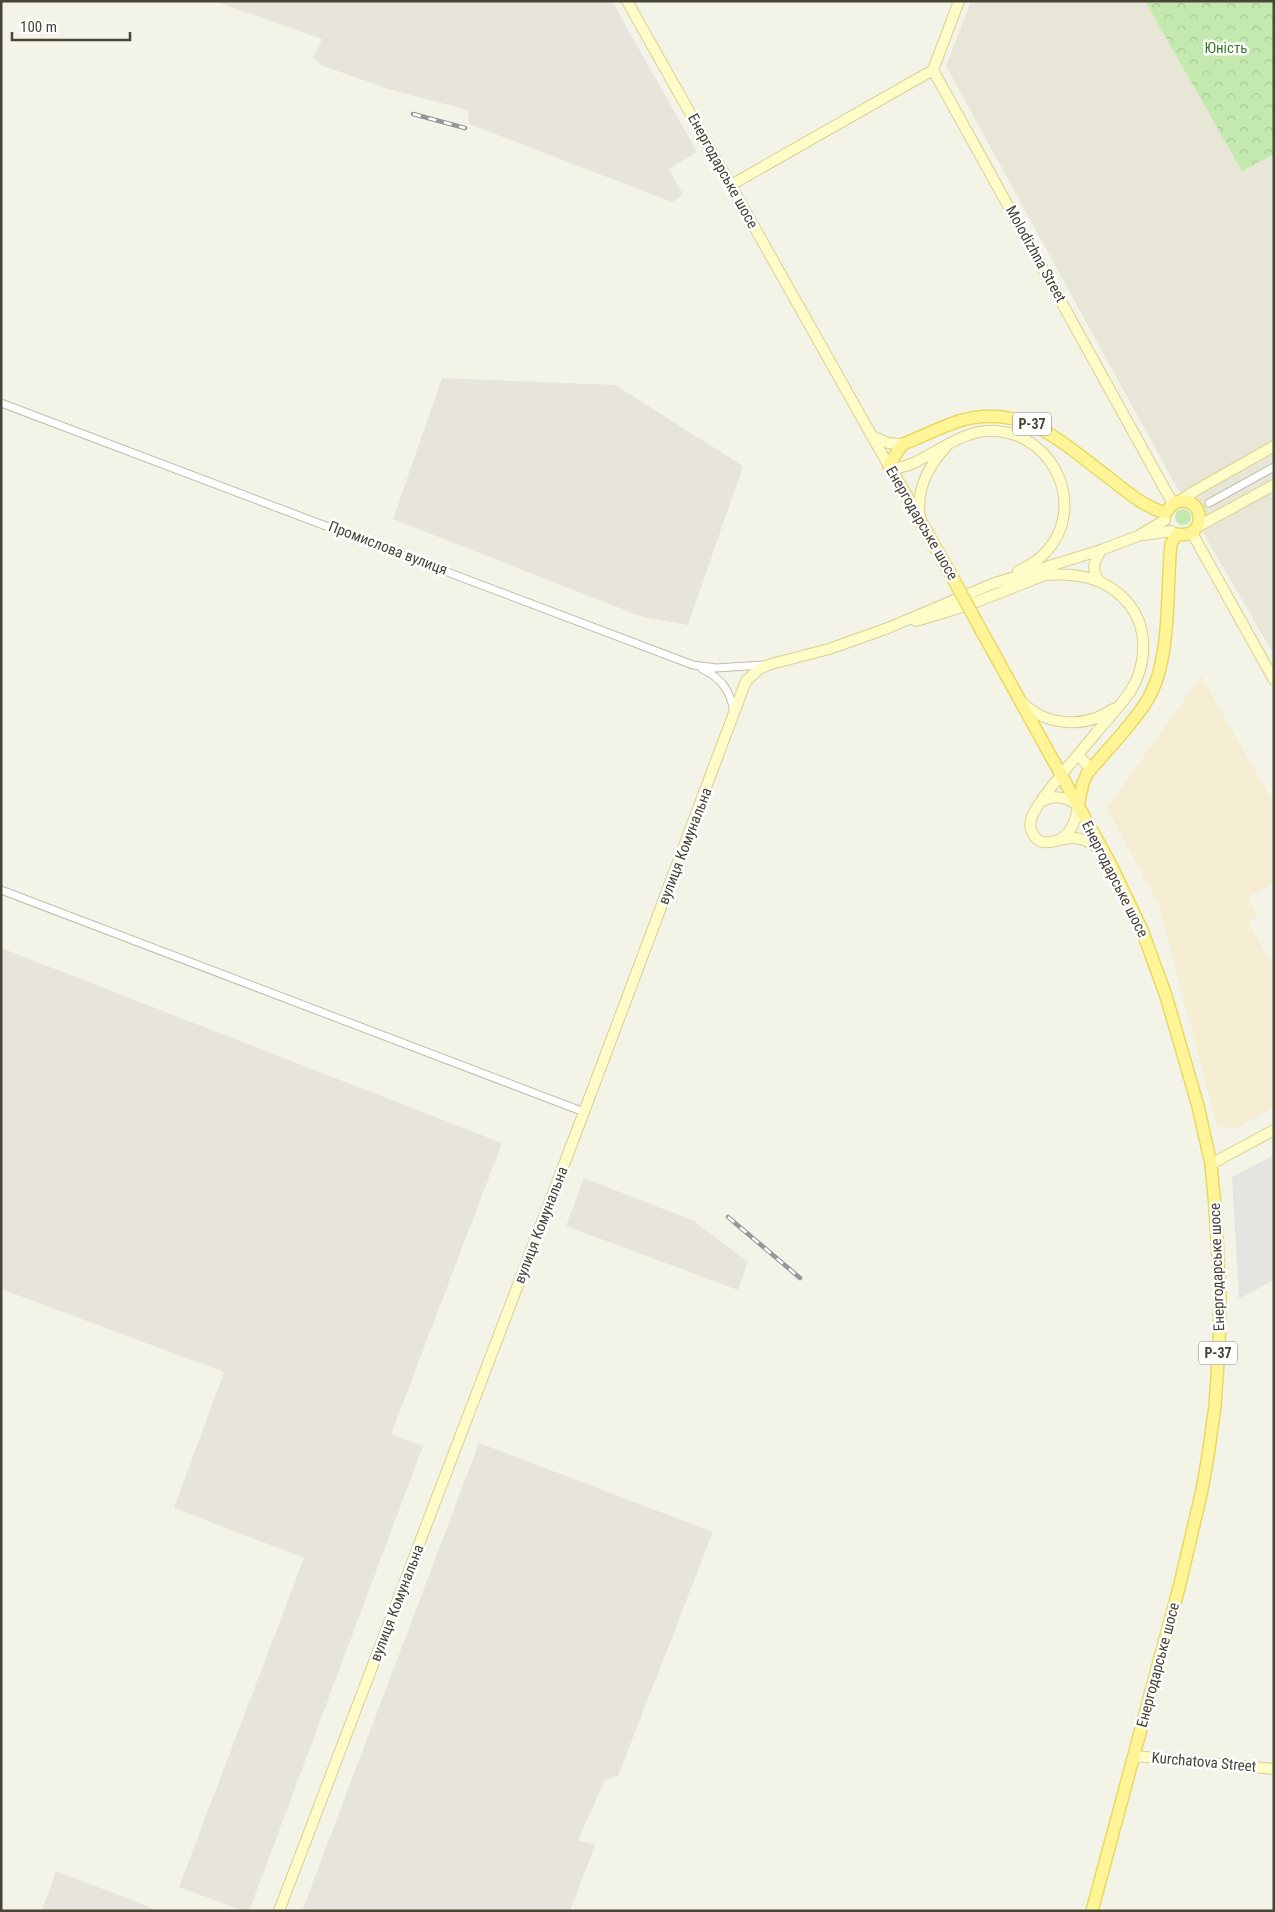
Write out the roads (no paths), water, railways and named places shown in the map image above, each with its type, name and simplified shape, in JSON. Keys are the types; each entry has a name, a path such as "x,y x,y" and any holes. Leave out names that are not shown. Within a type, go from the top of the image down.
{"main road":[{"name":"Р-37","path":"909,442 951,424 972,418 993,416 1013,418 1046,432 1139,500 1156,510 1171,510 1189,502 1198,510 1199,521 1194,530"},
{"path":"889,466 896,452 909,442"},
{"name":"Енергодарське шосе","path":"889,466 1021,700 1132,907 1157,971 1188,1066 1211,1164 1220,1291 1215,1406 1208,1456 1180,1584 1092,1911"},
{"path":"1078,806 1083,783 1091,769 1142,708 1155,683 1162,652 1171,544 1174,533 1187,535 1194,530"}],"street":[{"name":"Енергодарське шосе","path":"627,1 889,466"},
{"path":"731,185 933,70 959,1"},
{"name":"Molodizhna Street","path":"933,70 1171,510"},
{"name":"Промислова вулиця","path":"1,403 693,665 742,668 778,661"},
{"path":"888,628 992,584 1032,564 1051,545 1059,531 1065,506 1062,485 1049,459 1036,446 1021,437 1004,432 986,431 968,434 902,467 894,468 889,466"},
{"path":"872,436 888,443 909,442 922,458"},
{"path":"919,519 919,496 924,478 938,456 954,440"},
{"path":"1138,536 1193,492 1274,446"},
{"path":"1209,503 1274,467"},
{"path":"1274,485 1194,530 1274,680"},
{"path":"1171,510 1167,526 1174,533"},
{"path":"888,628 966,606 1138,536 1174,533"},
{"path":"992,584 1102,550"},
{"path":"1099,581 1094,571 1094,566 1102,550"},
{"path":"1045,575 1073,574 1099,581 1117,592 1130,605 1138,620 1143,637 1141,668 1132,689 1060,774 1031,818 1031,829 1036,839 1045,843 1072,838 1084,840 1104,853"},
{"name":"вулиця Комунальна","path":"279,1911 584,1112 746,680 759,669 778,661 829,649 888,628"},
{"path":"693,665 712,674 722,683 729,694 734,714"},
{"path":"1021,700 1032,712 1053,720 1068,723 1085,721 1100,716 1121,702"},
{"path":"1078,755 1091,769"},
{"path":"1040,802 1049,798 1061,797 1078,806 1071,830 1058,841"},
{"path":"1,890 584,1112"},
{"path":"1211,1164 1274,1130"},
{"name":"Kurchatova Street","path":"1134,1756 1274,1769"}],"railway":[{"path":"413,114 465,128"},
{"path":"728,1217 800,1278"}],"park label":[{"name":"Юність","path":"1226,48"}]}
